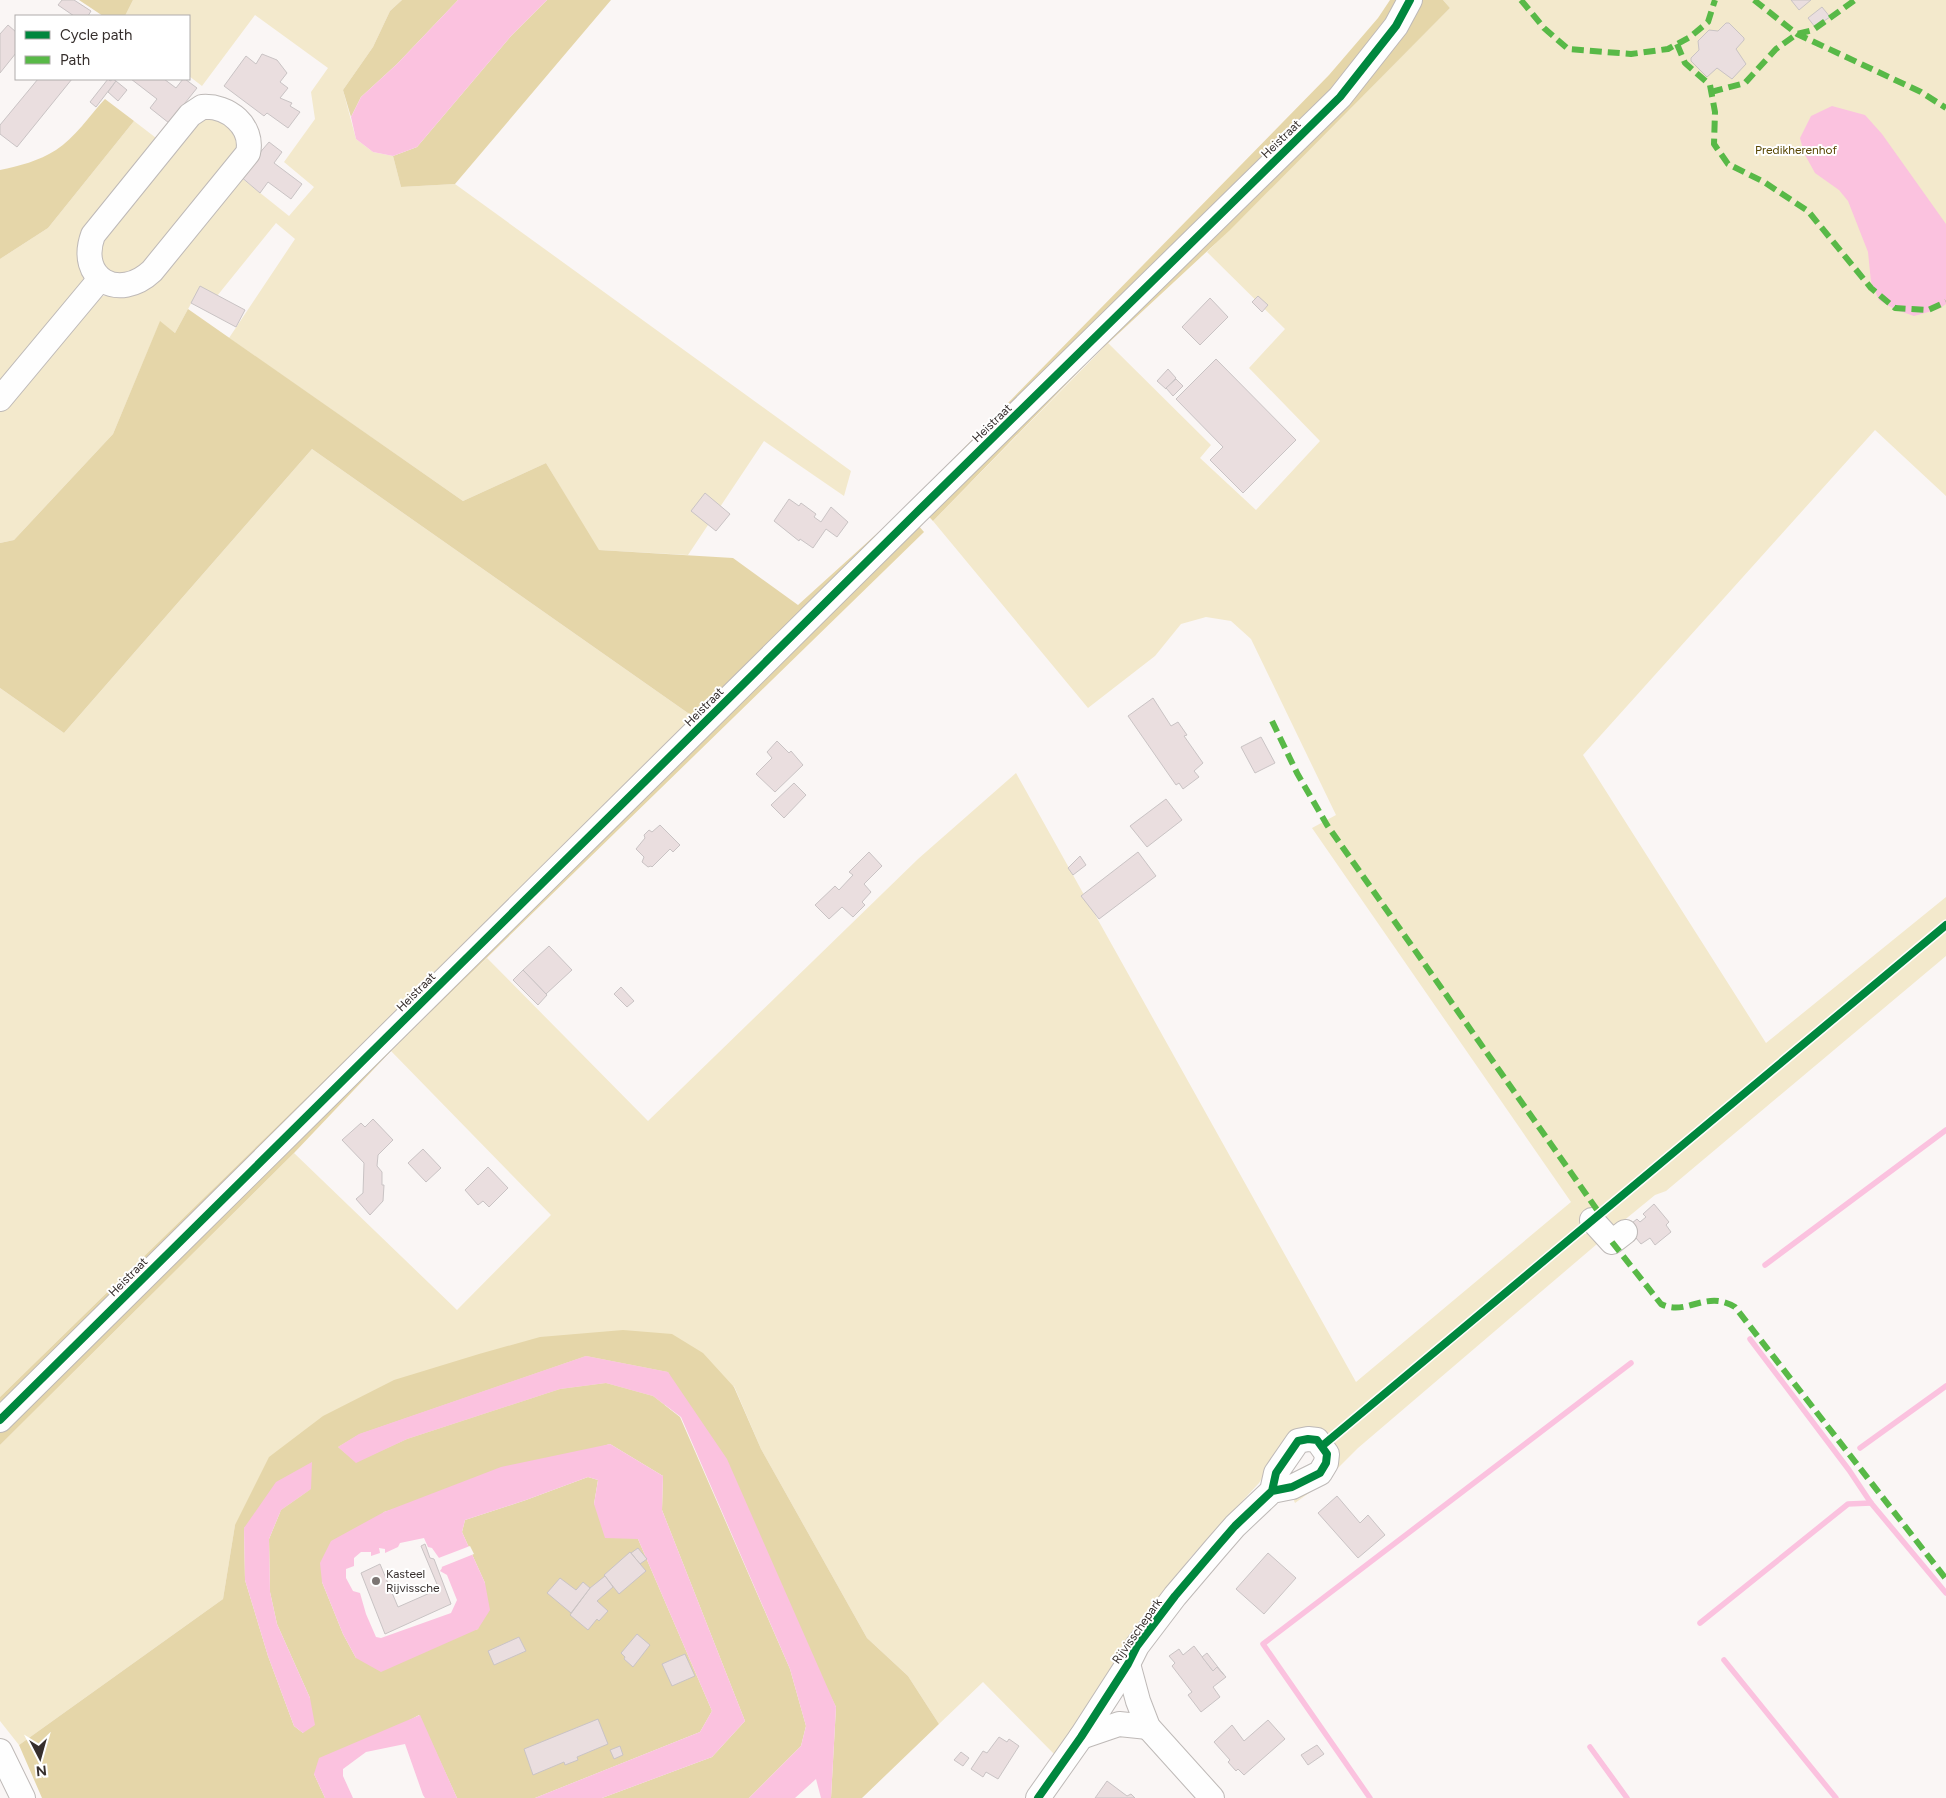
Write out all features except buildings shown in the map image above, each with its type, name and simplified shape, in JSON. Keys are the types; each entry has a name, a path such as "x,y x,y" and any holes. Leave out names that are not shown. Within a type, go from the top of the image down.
{"street":[{"name":"Heistraat","path":"0,1420 907,521 1340,97 1396,26 1410,0"},
{"path":"210,107 218,108 234,116 246,130 249,146 248,153 177,242 152,271 136,283 117,286 108,284 100,279 90,264 88,254 93,235 147,167 196,110 210,107"},
{"path":"0,399 100,279"},
{"path":"1592,1220 1612,1242 1625,1232"},
{"name":"Rijvisschepark","path":"1038,1798 1081,1737 1128,1664 1137,1646 1175,1596 1235,1526 1272,1492"},
{"name":"Rijvisschepark","path":"1128,1664 1138,1701 1148,1727 1212,1798"},
{"path":"1081,1737 1119,1724 1148,1727"},
{"path":"0,1751 23,1798"}],"green space":[{"path":"133,0 402,0 390,11 373,47 343,90 356,139 373,152 393,156 401,187 455,184 851,471 844,496 764,441 688,555 598,550 546,463 463,501 229,338 295,239 276,223 217,296 200,287 175,333 160,322 113,434 14,540 0,543 0,259 48,228 134,121 160,141 84,266 82,301 116,293 239,176 289,216 314,187 284,162 315,119 311,92 328,68 255,15 202,86 190,77 190,15 126,15"},
{"name":"Predikherenhof","path":"1443,0 1946,0 1946,496 1875,430 1583,755 1766,1043 1946,897 1946,919 1327,1436 1277,1455 1259,1483 1190,1558 1055,1755 983,1682 939,1724 908,1676 867,1638 761,1449 734,1386 235,1525 223,1599 19,1745 0,1721 0,1445 294,1153 457,1310 551,1215 391,1051 487,958 648,1121 918,859 1016,773 1356,1382 1571,1202 1312,828 1336,815 1251,639 1231,621 1206,617 1181,624 1155,656 1088,708 933,521 1108,343 1211,445 1200,458 1256,510 1320,441 1249,368 1285,329 1207,252 1450,8"},
{"path":"224,117 242,146 147,267 111,277 95,254 96,246 195,120"},
{"path":"312,449 695,718 0,1397 0,688 64,733"},
{"path":"1946,932 1946,956 1666,1191 1655,1195 1611,1231 1602,1219"},
{"path":"1591,1233 1607,1249 1597,1244 1358,1448 1323,1483 1295,1503 1292,1496 1332,1444 1584,1234"}],"shaded area":[{"path":"79,0 133,0 126,15 102,15"},
{"path":"402,0 458,0 397,64 361,97 351,117 343,90 373,47 390,11"},
{"path":"458,0 547,0 511,36 417,147 393,156 373,152 356,139 351,117 361,97 397,64"},
{"path":"547,0 611,0 455,184 401,187 393,156 417,147 511,36"},
{"path":"1390,0 1443,0 1450,8 1230,230 1090,360 933,521 913,500 1329,75 1378,18"},
{"path":"105,99 134,121 48,228 0,259 0,170 36,160 56,150 76,133"},
{"path":"1832,106 1865,115 1882,134 1946,224 1946,304 1939,309 1914,316 1894,309 1879,300 1871,282 1868,252 1848,201 1839,190 1815,173 1804,153 1800,138 1811,116"},
{"path":"188,309 463,501 546,463 599,550 733,558 798,605 904,509 924,532 391,1051 294,1153 0,1445 0,1397 695,718 312,449 64,733 0,688 0,543 14,540 113,434 160,321 175,333"},
{"path":"623,1330 672,1334 703,1353 734,1387 761,1449 867,1638 908,1676 939,1724 862,1798 831,1798 836,1707 668,1372 586,1356 360,1434 338,1447 356,1462 407,1439 560,1389 606,1383 653,1396 680,1417 790,1669 806,1726 801,1746 749,1798 602,1798 712,1757 745,1721 662,1510 663,1476 610,1444 384,1512 322,1582 343,1634 356,1658 478,1629 485,1583 462,1532 465,1520 588,1477 598,1480 594,1504 638,1539 712,1711 700,1732 535,1798 457,1798 419,1715 314,1774 325,1798 42,1798 19,1745 223,1599 235,1525 269,1457 323,1416 394,1380 540,1337","holes":["311,1489 281,1510 269,1539 270,1592 277,1624 310,1698 303,1733 294,1726 268,1656 245,1580 244,1528"]},
{"path":"586,1356 668,1372 727,1459 836,1707 831,1798 821,1798 816,1779 795,1798 749,1798 801,1746 806,1726 790,1669 681,1417 653,1396 606,1383 560,1389 407,1439 356,1463 338,1447 359,1434"},
{"path":"610,1444 663,1476 662,1510 745,1721 712,1757 602,1798 535,1798 700,1732 712,1711 638,1539 605,1538 594,1504 598,1480 588,1477 465,1520 462,1532 485,1583 490,1610 478,1629 381,1672 356,1658 343,1634 322,1582 320,1563 331,1541 384,1512 501,1467","holes":["424,1538 428,1547 432,1548 439,1558 442,1568 440,1571 447,1575 457,1600 451,1613 381,1638 376,1637 366,1614 360,1593 353,1591 346,1578 346,1569 354,1566 354,1558 361,1552 371,1552 371,1556 380,1553 379,1548 385,1549 385,1553 398,1547 400,1543"]},
{"path":"312,1462 311,1489 281,1510 269,1539 270,1592 277,1624 310,1698 315,1725 303,1733 294,1726 268,1656 245,1580 244,1528 276,1482"},
{"path":"420,1715 457,1798 425,1798 405,1744 366,1752 343,1769 343,1776 353,1798 325,1798 314,1774 319,1758"}],"pier":[{"path":"470,1546 474,1554 439,1568 436,1559"}],"waterway":[{"path":"1765,1265 1946,1130"},
{"path":"1750,1339 1849,1470 1871,1503 1946,1593"},
{"path":"1370,1798 1263,1644 1631,1363"},
{"path":"1860,1448 1946,1386"},
{"path":"1700,1623 1848,1504 1871,1503"},
{"path":"1724,1660 1836,1798"},
{"path":"1590,1747 1627,1798"}],"marked path":[{"path":"1521,0 1544,28 1568,49 1631,54 1668,49 1690,37 1708,22 1715,0"},
{"path":"1754,0 1797,34 1921,92 1946,108"},
{"path":"1711,92 1745,83 1776,49 1797,34 1813,30 1855,0"},
{"path":"1677,44 1685,63 1710,85 1715,112 1714,144 1728,164 1764,182 1808,211 1871,288 1895,308 1928,310 1946,302"},
{"path":"1272,721 1297,773 1327,825 1600,1214"},
{"path":"1612,1242 1661,1304 1679,1307 1715,1301 1725,1302 1735,1307 1946,1579"}],"cycle path":[{"path":"0,1420 915,514 1340,97 1396,26 1410,0"},
{"path":"1322,1446 1946,925"},
{"path":"1038,1798 1081,1737 1128,1664 1137,1646 1175,1596 1215,1549 1235,1526 1272,1491 1292,1487 1320,1473 1326,1463 1327,1454 1317,1440 1298,1441 1276,1473 1272,1491"}],"place":[{"name":"Kasteel Rijvissche","path":"376,1581"}]}
